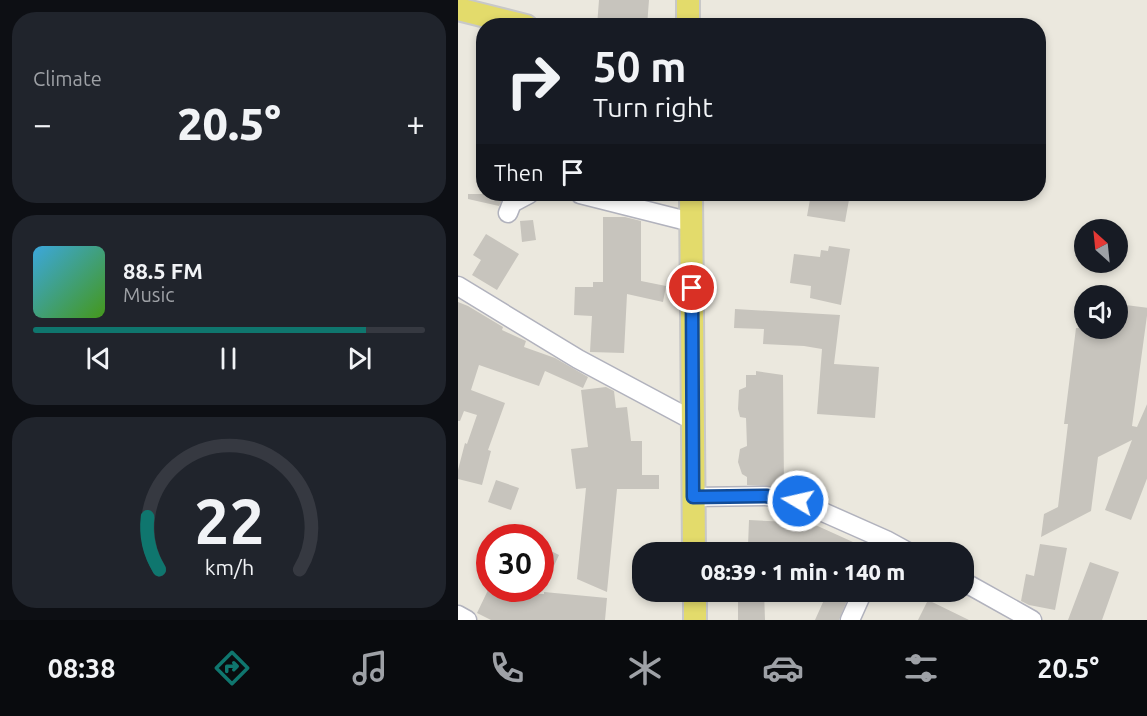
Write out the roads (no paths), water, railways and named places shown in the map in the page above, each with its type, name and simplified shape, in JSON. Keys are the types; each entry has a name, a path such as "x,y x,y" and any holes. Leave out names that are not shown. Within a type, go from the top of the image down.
{"main road":[{"path":"688,0 688,18"},
{"path":"458,9 494,18"},
{"path":"691,201 694,542"},
{"path":"695,602 695,620"}],"street":[{"path":"508,213 512,203 516,201"},
{"path":"608,201 691,222"},
{"path":"458,286 578,359 692,420"},
{"path":"693,497 766,496 798,501 876,542"},
{"path":"974,588 1032,620"},
{"path":"850,620 858,602"},
{"path":"458,615 467,620"}]}
